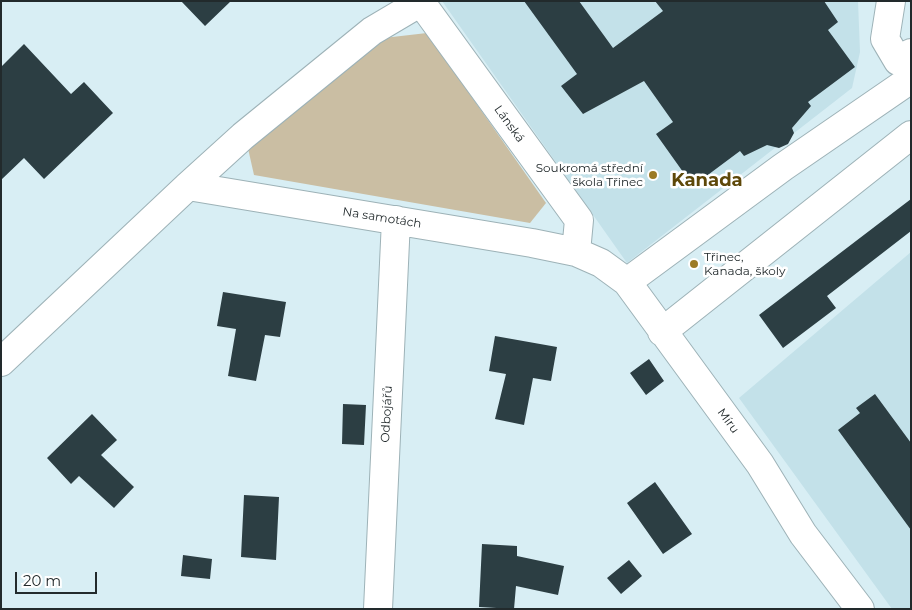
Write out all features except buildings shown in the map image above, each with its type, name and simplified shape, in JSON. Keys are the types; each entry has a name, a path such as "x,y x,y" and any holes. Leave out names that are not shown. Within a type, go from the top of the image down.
{"street":[{"path":"891,1 885,39 898,61 911,53"},
{"path":"1,362 243,136 372,31 421,2"},
{"name":"Lánská","path":"421,2 579,220 576,252"},
{"path":"627,282 783,166 911,79"},
{"path":"662,332 911,135"},
{"name":"Na samotách","path":"188,186 576,252"},
{"name":"Odbojářů","path":"378,609 396,220"},
{"name":"Míru","path":"576,252 600,263 627,282 760,464 803,534 860,609"}],"shaded area":[{"name":"Soukromá střední škola Třinec","path":"442,1 858,1 860,52 852,88 627,263"},
{"path":"427,33 546,203 530,223 254,175 247,144 375,39"},
{"path":"911,252 911,609 892,609 739,398"}],"place":[{"name":"Soukromá střední škola Třinec","path":"653,175"},
{"name":"Třinec, Kanada, školy","path":"694,264"}],"district":[{"name":"Kanada","path":"707,181"}]}
